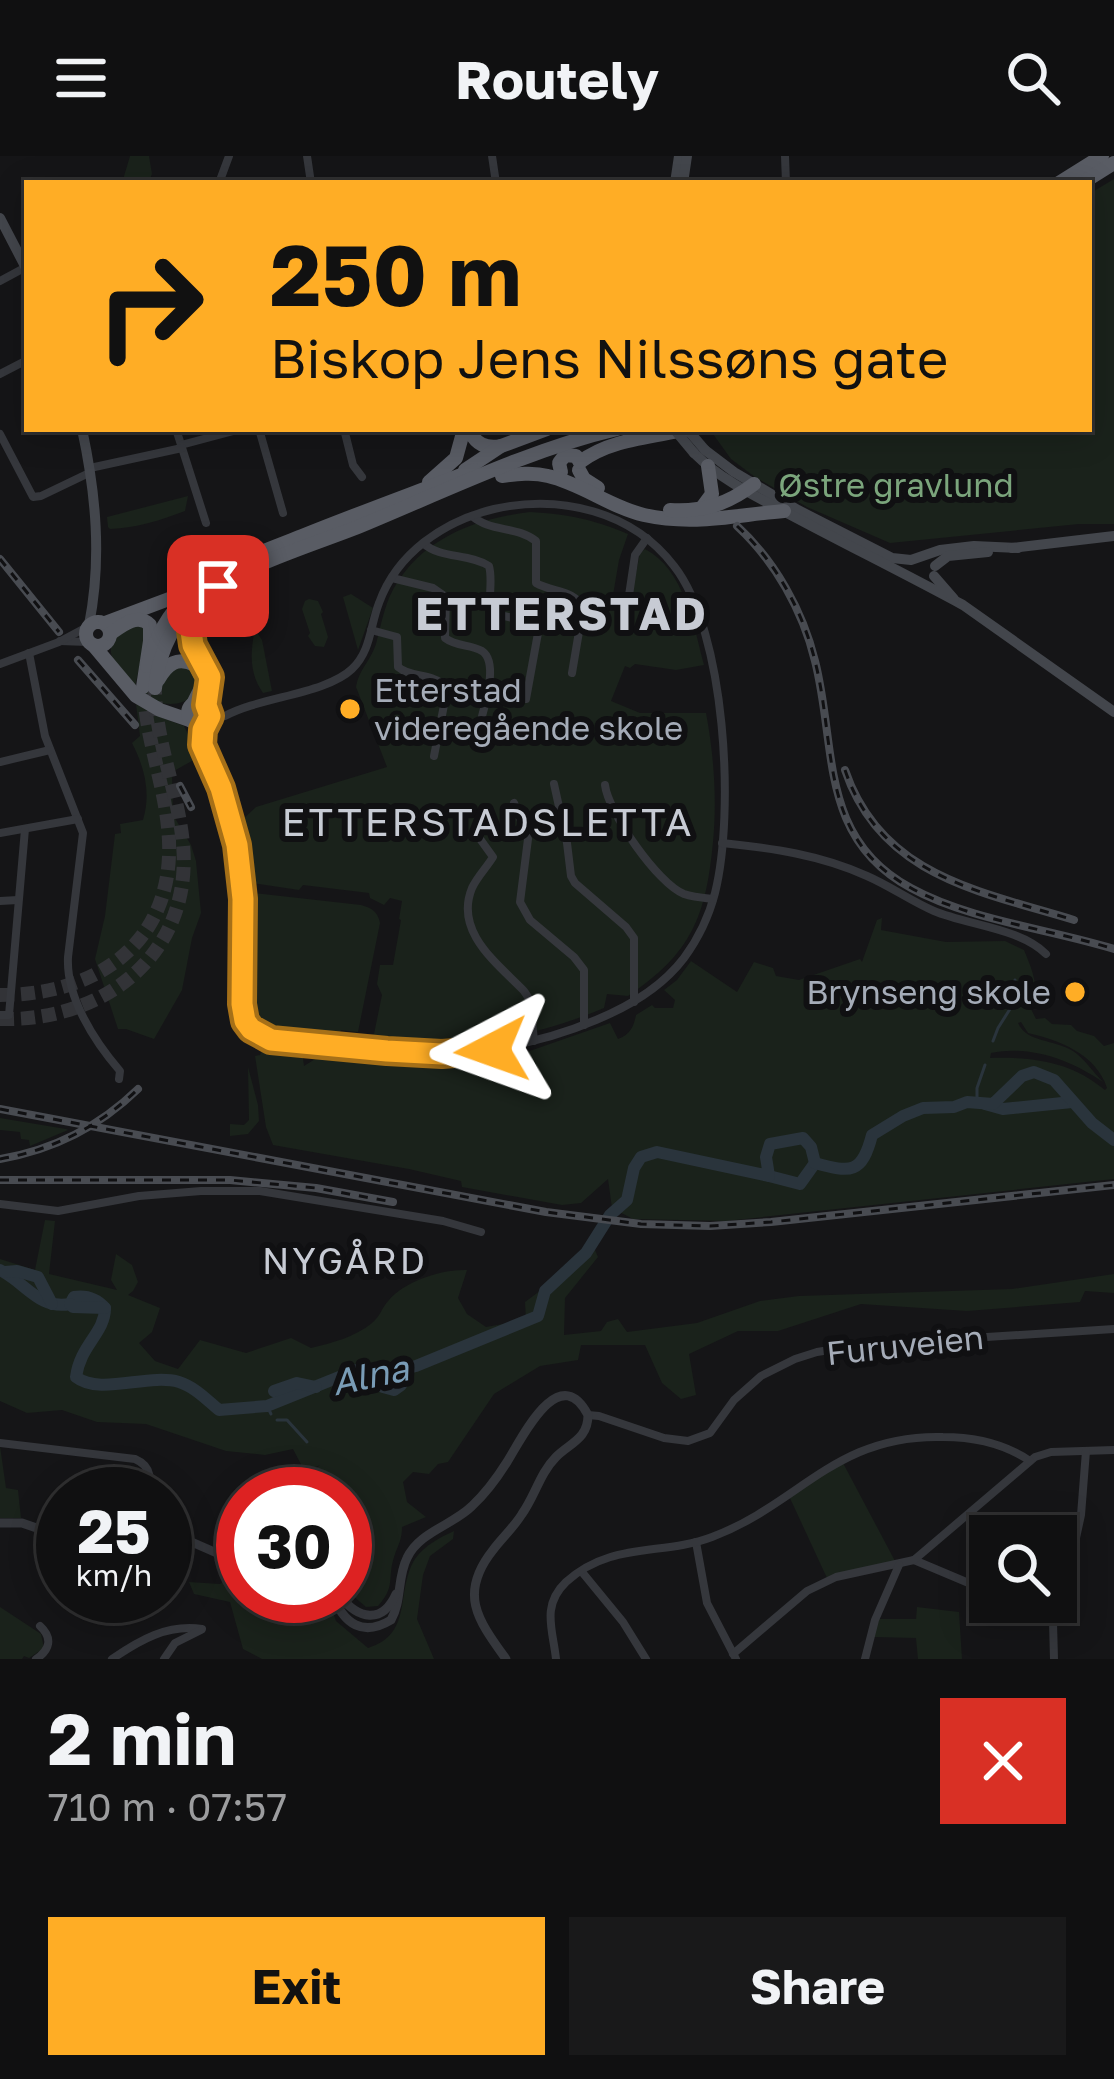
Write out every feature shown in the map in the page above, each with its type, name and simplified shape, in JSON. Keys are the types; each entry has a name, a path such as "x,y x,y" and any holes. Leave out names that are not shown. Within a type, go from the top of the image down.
{"highway":[{"path":"1064,180 1102,156"},
{"path":"1087,180 1114,163"},
{"path":"414,494 453,462 466,432"},
{"path":"469,432 480,444 501,446"},
{"path":"451,484 501,446 539,432"},
{"path":"146,666 157,636 186,596 229,566 291,547 575,432"},
{"path":"151,686 176,626 218,586 291,547 414,494 607,432"},
{"path":"573,470 588,443 612,432"},
{"path":"573,470 591,454 674,432"},
{"path":"701,509 712,494 708,466"},
{"path":"451,484 524,471 573,470 628,502 664,509 720,506 750,490"},
{"path":"573,470 614,504 645,515 697,521 784,511"},
{"path":"724,520 744,505 750,490"},
{"path":"97,632 200,585"},
{"path":"200,713 210,677 191,631 196,615 218,586"},
{"path":"97,632 134,620 147,621 151,632 146,666 151,686"},
{"path":"97,632 114,669 136,696 152,705 200,713"},
{"path":"151,686 170,664 190,663 204,682 200,713"}],"main road":[{"path":"0,218 24,265"},
{"path":"83,432 97,530 97,632"},
{"path":"677,432 750,490 892,557 911,560 974,546 1018,548"},
{"path":"689,432 708,466 956,601 1114,712"},
{"path":"915,579 934,571 952,555 1114,539"},
{"path":"925,556 956,601"},
{"path":"911,560 908,569 915,579"}],"street":[{"path":"177,432 206,523"},
{"path":"0,434 33,497 91,470 230,432"},
{"path":"260,432 283,513"},
{"path":"345,432 353,465 362,477"},
{"path":"518,505 576,507 616,519 647,538 674,566 690,592 709,656 724,756 722,843 713,899 702,927 661,983 584,1025 534,1042 426,1054 288,1042 256,1034 243,1011 243,899 237,845 221,788 202,745 200,713 225,716 344,676 364,654 378,605 392,578 423,543 472,516 518,505"},
{"path":"472,516 485,525 526,532 536,541 536,583 579,600 584,608 572,673"},
{"path":"628,602 637,551 647,538"},
{"path":"423,543 431,550 489,566 491,610 526,619 538,633 526,699"},
{"path":"392,578 434,588 446,597 445,638 489,657 491,670 479,728"},
{"path":"371,630 397,637 398,667 443,684 446,695 434,756"},
{"path":"0,664 97,632"},
{"path":"29,653 50,750 83,833 68,972 92,1035 120,1070 119,1079"},
{"path":"0,762 50,750"},
{"path":"554,784 571,876 634,938 634,1001"},
{"path":"605,785 613,809 661,876 680,893 713,899"},
{"path":"514,803 529,839 520,902 530,920 584,970 584,1025"},
{"path":"0,833 78,819"},
{"path":"4,1015 25,829"},
{"path":"475,832 493,857 472,890 467,917 477,942 530,1000 534,1042"},
{"path":"722,843 835,863 935,911 999,929 1046,955"},
{"path":"0,901 18,900"},
{"path":"0,1204 58,1211 139,1196 260,1191 443,1221 482,1232"},
{"name":"Furuveien","path":"588,1415 673,1441 688,1441 710,1433 734,1400 761,1376 817,1352 860,1345 1114,1329"},
{"path":"372,1615 389,1607 412,1550 473,1505 544,1406 571,1398 588,1415 584,1434 551,1462 525,1511 477,1578 476,1612 506,1659"},
{"path":"556,1659 548,1620 551,1606 564,1585 582,1572 626,1551 696,1543 745,1522 848,1456 926,1436 973,1439 1030,1461"},
{"path":"0,1443 130,1457 146,1467"},
{"path":"696,1543 707,1603 735,1656 807,1591 836,1577 914,1561 1040,1454 1114,1450"},
{"path":"1077,1533 1086,1451"},
{"path":"0,1523 36,1528"},
{"path":"914,1561 969,1583"},
{"path":"865,1659 875,1620 900,1564"},
{"path":"582,1572 646,1659"},
{"path":"1053,1623 1054,1659"},
{"path":"36,1659 49,1643 40,1626"},
{"path":"112,1659 158,1632 202,1629 175,1643 164,1659"}],"green space":[{"path":"130,156 149,156 149,180 123,180"},
{"name":"Østre gravlund","path":"1114,179 1114,524 890,543 807,507 755,477 731,459 713,434 1092,432 1092,192"},
{"path":"188,496 185,511 139,525 108,527 107,517"},
{"path":"530,512 580,518 628,534 612,601 630,604 640,553 645,549 669,570 685,600 704,665 676,670 625,666 611,701 640,713 706,713 715,810 700,912 681,948 650,980 628,996 607,994 604,1008 574,1020 460,1043 368,1041 374,1034 382,995 377,984 380,965 393,965 402,901 390,898 384,905 369,893 252,883 239,823 256,807 387,767 356,687 400,578 448,536 487,520"},
{"path":"351,594 373,608 358,650 343,597"},
{"path":"309,599 318,601 323,612 328,637 324,647 315,646 308,636 302,609"},
{"path":"136,621 147,630 135,687 160,688 166,672 180,664 196,671 198,688 189,699 157,702 131,685 116,667 111,648 114,638"},
{"path":"254,634 262,640 272,691 263,693 256,679"},
{"path":"136,704 184,726 199,757 172,772 173,815 196,861 201,913 182,990 154,1039 118,1029 95,959 115,834 121,833 120,824 143,820 145,810 145,781 132,743 140,736"},
{"path":"253,893 361,905 376,913 380,923 358,1032 341,1030 337,1039 293,1037 269,1031 255,1020 248,987"},
{"path":"882,918 881,930 946,942 1005,941 1024,950 1034,980 1031,1009 1036,1019 1071,1025 1104,1046 1114,1043 1114,1179 726,1221 633,1219 612,1208 608,1179 581,1203 562,1205 462,1187 461,1181 409,1169 273,1145 266,1127 255,1056 264,1046 302,1051 304,1066 328,1051 448,1061 521,1054 610,1023 618,1039 631,1030 636,1015 652,1005 673,1008 675,1000 664,990 691,961 737,992 754,962 773,968 776,976 799,980 862,962 877,920","holes":["1018,1023 1028,1033 1064,1045 1085,1058 1102,1076 1107,1088 1050,1063 990,1058 991,1053 1006,1051 1035,1053 1064,1061 1103,1082 1073,1051 1028,1034"]},
{"path":"248,1067 259,1121 248,1134 230,1136 230,1124 244,1125 249,1120"},
{"path":"0,1118 68,1130 30,1146 20,1132 0,1130"},
{"path":"45,1220 55,1221 49,1274 117,1290 111,1280 116,1254 132,1265 138,1282 128,1295 160,1308 152,1332 139,1343 155,1361 178,1369 200,1340 246,1353 291,1338 311,1348 343,1339 372,1323 405,1287 447,1272 467,1270 458,1298 467,1314 486,1327 526,1320 525,1302 588,1250 595,1250 598,1257 565,1298 564,1335 601,1331 607,1322 618,1319 627,1332 697,1323 760,1301 799,1296 1012,1289 1114,1274 1114,1293 1085,1291 1080,1302 967,1311 861,1304 778,1331 738,1331 689,1354 696,1395 681,1399 662,1383 645,1345 581,1345 578,1360 540,1366 494,1394 448,1462 438,1464 429,1474 413,1472 403,1482 407,1502 426,1517 402,1527 387,1593 378,1606 372,1606 372,1467 302,1467 293,1449 265,1455 226,1451 146,1424 97,1422 62,1410 27,1413 0,1401 0,1259 35,1270"},
{"path":"0,1446 6,1488 18,1490 21,1518 0,1518"},
{"path":"843,1463 895,1561 827,1578 789,1496"},
{"path":"454,1531 453,1539 430,1556 423,1575 417,1619 434,1659 262,1659 243,1649 236,1623 338,1623 368,1648 382,1641 398,1622 409,1571 428,1546"},
{"path":"192,1582 216,1584 216,1599 194,1594"},
{"path":"0,1607 41,1634 44,1648 29,1658 0,1659"},
{"path":"917,1607 959,1612 962,1659 918,1659 916,1638 873,1637 879,1619 916,1619"}],"waterway":[{"path":"993,1041 1010,1009 1015,980"},
{"path":"977,1103 985,1065"},
{"name":"Alna","path":"0,1270 50,1303 70,1304 74,1297 83,1297 105,1308 76,1377 98,1385 179,1382 219,1410 267,1406 359,1369 383,1374 416,1366 538,1316 545,1291 586,1253 610,1215 627,1200 641,1157 657,1152 769,1176 770,1144 803,1138 815,1163 846,1169 859,1164 872,1135 903,1116 967,1102 993,1104 1022,1076 1034,1072 1054,1080 1114,1140"},
{"path":"985,1104 1003,1109 1072,1102"},
{"name":"Alna","path":"769,1176 800,1184 815,1163"},
{"path":"5,1272 38,1277 52,1304"},
{"path":"70,1304 105,1308"},
{"path":"373,1371 383,1387 394,1390 409,1367"},
{"path":"274,1391 297,1383 316,1387"},
{"path":"267,1406 271,1414"},
{"path":"277,1420 287,1420 307,1442"}],"tunnel":[{"path":"0,1019 73,1009 106,994 157,949 173,919 182,884 183,844 155,688"},
{"path":"0,995 35,993 96,974 122,957 158,909 167,877 169,841 144,694"}],"railway":[{"path":"737,526 775,571 803,624 822,693 836,788 860,844 881,867 934,899 1114,949"},
{"path":"0,559 59,632"},
{"path":"78,660 135,725"},
{"path":"845,770 861,806 908,856 969,888 1074,920"},
{"path":"180,786 191,807"},
{"path":"0,1159 75,1134 138,1089"},
{"path":"0,1109 546,1212 641,1224 771,1222 1114,1185"},
{"path":"0,1180 230,1180 393,1202"}],"place":[{"name":"Etterstad videregående skole","path":"350,709"},
{"name":"Brynseng skole","path":"1075,992"}],"district":[{"name":"ETTERSTAD","path":"562,614"},
{"name":"ETTERSTADSLETTA","path":"488,822"},
{"name":"NYGÅRD","path":"345,1261"}],"route":[{"path":"218,586 196,615 191,636 210,680 206,705 210,716 202,745 224,797 239,858 242,1004 247,1024 256,1034 288,1042 426,1054 492,1050"}]}
